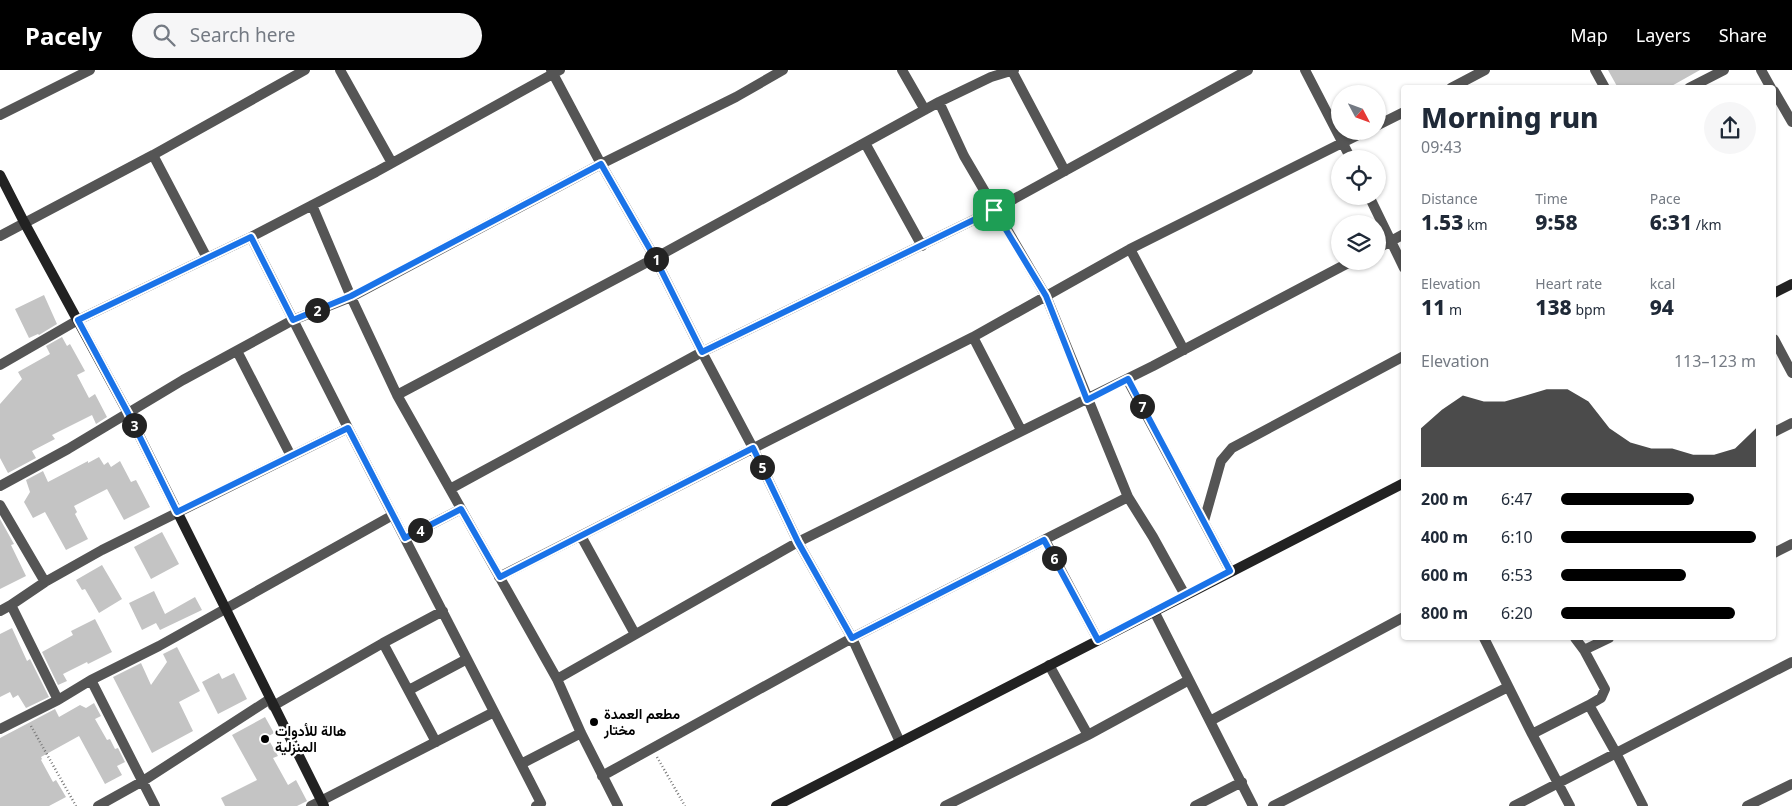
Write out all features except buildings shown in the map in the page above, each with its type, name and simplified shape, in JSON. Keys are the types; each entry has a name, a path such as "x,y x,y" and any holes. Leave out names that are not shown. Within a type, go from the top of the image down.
{"street":[{"path":"0,115 90,70"},
{"path":"0,236 154,155 305,70"},
{"path":"340,70 392,163"},
{"path":"0,486 184,380 293,320 351,296 601,164 736,97 783,70"},
{"path":"902,70 925,110"},
{"path":"397,395 655,258 989,74 1013,70 1065,171"},
{"path":"450,489 702,352 994,210 1248,70"},
{"path":"1305,70 1346,150"},
{"path":"1457,85 1486,70"},
{"path":"1595,70 1603,85"},
{"path":"1694,85 1722,70"},
{"path":"1761,70 1770,85"},
{"path":"0,365 78,320 251,237 392,163 555,71 601,164 655,258 753,448 798,542 852,638 900,742"},
{"path":"1776,94 1792,122"},
{"path":"939,102 964,156 1046,296 1128,497 1185,595"},
{"path":"1386,121 1401,114"},
{"path":"500,577 972,337 1130,249 1349,140"},
{"path":"865,143 922,246"},
{"path":"154,155 207,258"},
{"path":"0,175 128,413 322,804"},
{"path":"312,205 351,296 397,395 557,679 581,733 618,806"},
{"path":"1373,205 1401,262"},
{"path":"1386,243 1401,236"},
{"path":"251,237 521,764 540,805"},
{"path":"1130,249 1184,350"},
{"path":"557,679 798,542 1021,430 1087,400 1335,270"},
{"path":"1776,292 1792,284"},
{"path":"972,337 1021,430"},
{"path":"1776,343 1791,370"},
{"path":"237,351 291,456"},
{"path":"1204,521 1221,461 1232,448 1401,358"},
{"path":"1128,379 1230,571"},
{"path":"1776,431 1792,423"},
{"path":"0,611 45,582 102,550 348,428"},
{"path":"776,806 793,802 900,742 1401,485"},
{"path":"602,776 852,638 1128,497"},
{"path":"0,505 45,582"},
{"path":"405,538 461,509"},
{"path":"0,729 159,646 393,515"},
{"path":"581,536 635,634"},
{"path":"1044,540 1098,640"},
{"path":"1776,552 1792,544"},
{"path":"11,605 58,700"},
{"path":"98,806 143,781 271,702 443,611"},
{"path":"1154,611 1253,806"},
{"path":"1210,722 1401,619"},
{"path":"1485,640 1570,806"},
{"path":"1532,734 1601,698 1605,689 1576,640"},
{"path":"1584,650 1605,640"},
{"path":"384,643 436,742"},
{"path":"409,690 467,659"},
{"path":"1514,806 1792,662"},
{"path":"1049,665 1088,735"},
{"path":"91,680 155,806"},
{"path":"945,806 1088,735 1188,680"},
{"path":"1273,806 1508,688"},
{"path":"1589,705 1643,806"},
{"path":"311,806 322,804 494,712"},
{"path":"521,764 581,733"},
{"path":"1195,806 1242,782"},
{"path":"1747,806 1792,784"}],"path":[{"path":"25,716 76,806"},
{"path":"652,750 685,806"}],"place":[{"name":"مطعم العمدة مختار","path":"594,722"},
{"name":"هالة للأدوات المنزلية","path":"265,739"}],"route":[{"path":"601,164 655,258 702,352 994,210 1046,296 1087,400 1128,379 1230,571 1098,640 1044,540 852,638 798,542 753,448 500,577 461,509 405,538 348,428 177,512 128,413 78,320 251,237 293,320 351,296 601,164"}]}
